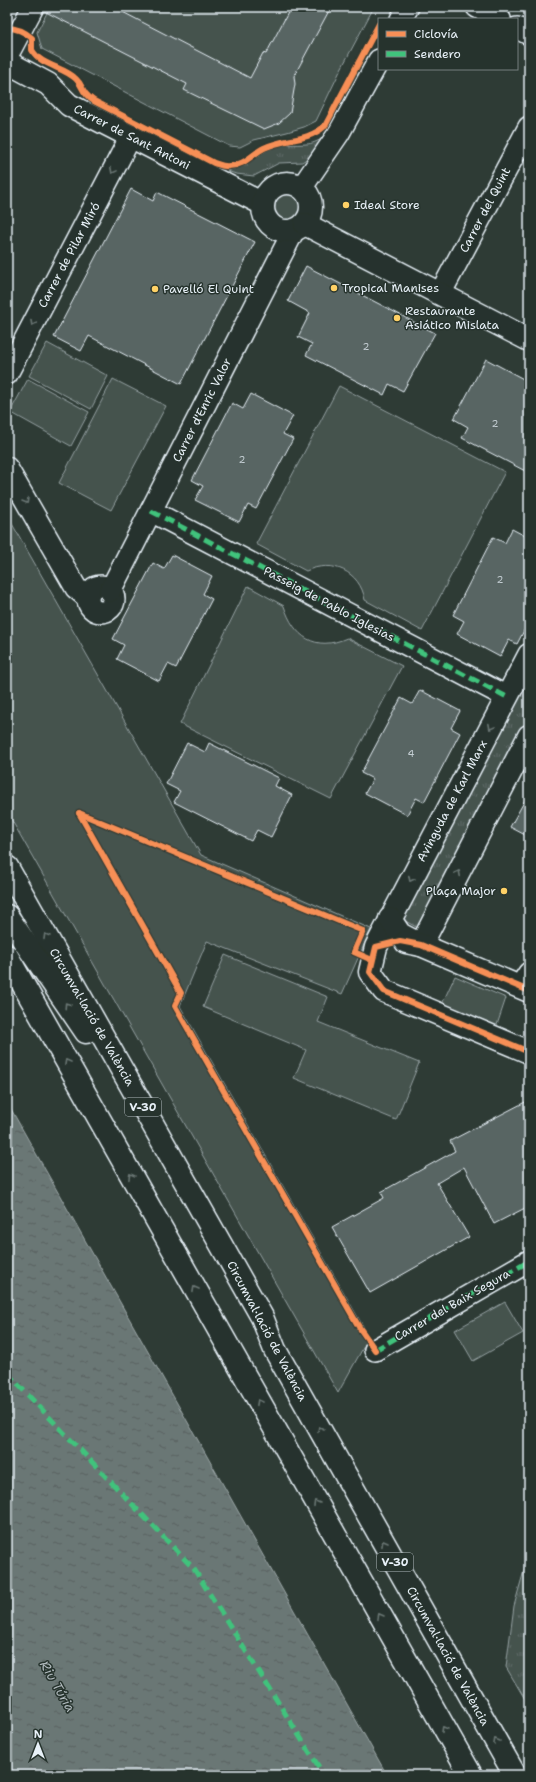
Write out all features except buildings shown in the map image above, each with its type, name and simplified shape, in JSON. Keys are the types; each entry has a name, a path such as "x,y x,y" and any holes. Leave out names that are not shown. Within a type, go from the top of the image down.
{"main road":[{"name":"Carrer de Sant Antoni","path":"7,62 48,84 69,104 263,204"},
{"path":"288,182 302,187 307,192 312,206 311,214 300,227 286,231 271,225 263,212 263,197 269,190 281,183 288,182"},
{"path":"300,227 440,294 529,340"},
{"name":"Avinguda de Karl Marx","path":"529,655 390,919 376,947 370,972 384,991 529,1052"},
{"path":"421,945 529,736"},
{"name":"Circumval·lació de València","path":"7,867 262,1317 274,1350 515,1775"},
{"path":"7,916 87,1034 136,1114 254,1322 274,1350"},
{"path":"390,919 400,934 421,945"},
{"path":"376,947 400,941 421,945 528,981"},
{"path":"7,956 470,1775"}],"street":[{"path":"7,56 33,7"},
{"path":"402,18 408,7"},
{"path":"477,7 498,18"},
{"path":"518,28 529,34"},
{"path":"302,187 339,133 378,62"},
{"name":"Carrer del Quint","path":"440,294 529,127"},
{"name":"Carrer de Pilar Miró","path":"7,374 131,136"},
{"name":"Carrer d'Enric Valor","path":"7,468 76,588 88,598 91,590 98,587 107,588 110,591 300,227"},
{"name":"Passeig de Pablo Iglesias","path":"151,511 507,697"},
{"name":"Carrer del Baix Segura","path":"375,1350 528,1264"}],"green space":[{"path":"50,7 374,7 341,69 316,121 304,127 254,140 240,147 229,146 42,49 37,32"},
{"path":"323,138 315,153 302,162 279,163 254,176 236,174 227,171 247,163 274,147 310,143"},
{"path":"288,189 300,194 305,206 300,218 288,223 276,218 271,206 276,194"},
{"path":"47,343 108,376 91,409 29,376"},
{"path":"28,379 89,412 71,446 10,412"},
{"path":"113,379 166,406 111,510 59,483"},
{"path":"339,386 505,472 422,631 365,600 362,590 357,582 351,575 343,570 325,566 306,571 256,544"},
{"path":"7,515 201,855 371,929 342,994 207,941 180,1006 363,1326 368,1339 338,1393 7,812"},
{"path":"248,586 284,606 288,617 294,626 307,639 325,643 336,642 347,638 402,666 331,799 180,724"},
{"path":"529,670 529,719 418,928 398,917"},
{"path":"225,955 328,997 318,1022 419,1063 396,1120 294,1078 306,1050 203,1007"},
{"path":"455,976 506,998 496,1028 442,1004"},
{"path":"505,1302 523,1333 473,1361 455,1330"},
{"path":"529,1553 529,1706 506,1667 514,1606"}],"water":[{"name":"Riu Túria","path":"7,1102 387,1775 7,1775"}],"marked path":[{"path":"151,511 507,697"},
{"path":"525,979 529,973"},
{"path":"375,1350 526,1263"},
{"path":"7,1373 194,1569 324,1775"}],"cycle path":[{"path":"7,28 20,30 32,38 32,50 36,56 71,75 78,82 86,95 94,101 214,163 227,166 239,164 260,150 280,142 303,138 325,126 378,26"},
{"path":"79,813 181,993 175,1006 359,1327 375,1350"},
{"path":"79,813 363,931 354,952 372,960"},
{"path":"529,991 421,945 400,941 376,947 370,972 384,991 529,1052"}],"place":[{"name":"Ideal Store","path":"346,205"},
{"name":"Tropical Manises","path":"334,288"},
{"name":"Pavelló El Quint","path":"155,289"},
{"name":"Restaurante Asiático Mislata","path":"397,318"},
{"name":"Plaça Major","path":"504,891"}]}
